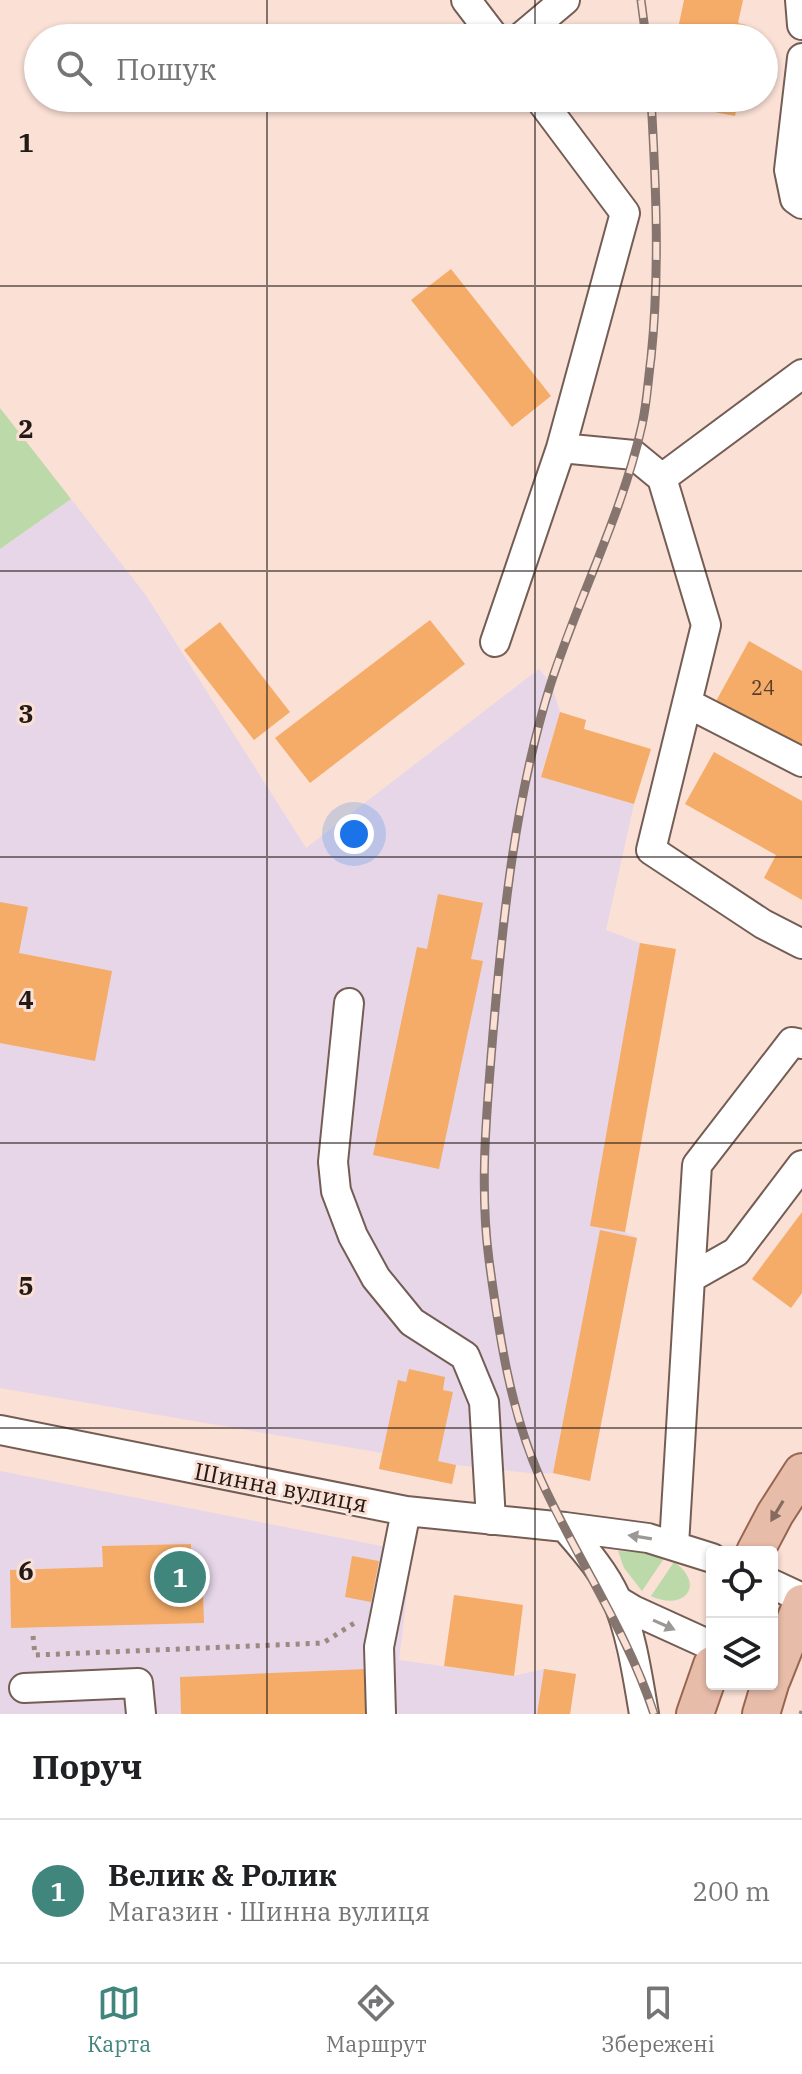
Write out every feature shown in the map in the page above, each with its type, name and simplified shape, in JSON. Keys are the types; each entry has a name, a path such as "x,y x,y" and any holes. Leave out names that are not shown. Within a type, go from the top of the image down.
{"main road":[{"path":"758,1546 802,1472"},
{"path":"778,1661 802,1600"},
{"path":"695,1714 706,1682"},
{"path":"761,1714 768,1690"}],"street":[{"path":"466,0 484,24"},
{"path":"537,24 565,0"},
{"path":"800,0 802,25"},
{"path":"802,58 789,170 795,199 802,204"},
{"path":"495,642 561,448 625,213 549,112"},
{"path":"662,478 802,374"},
{"path":"561,448 634,455 662,478 706,625 651,850 763,924 802,944"},
{"path":"687,703 802,762"},
{"path":"349,1003 333,1162 336,1191 353,1236 376,1278 412,1322 465,1356 484,1402 491,1520"},
{"path":"674,1545 697,1165 792,1042 802,1044"},
{"path":"690,1278 736,1252 802,1165"},
{"name":"Шинна вулиця","path":"0,1430 406,1511 648,1538 706,1556"},
{"path":"381,1714 379,1647 406,1511"},
{"path":"565,1527 600,1569 618,1601 636,1666 644,1714"},
{"path":"778,1587 802,1600"},
{"path":"618,1601 706,1643"},
{"path":"24,1688 138,1683 141,1714"}],"path":[{"path":"33,1636 35,1655 323,1643 388,1602"}],"shaded area":[{"path":"71,499 145,594 306,848 539,669 551,684 560,712 541,776 634,804 606,930 640,943 625,1232 637,1238 590,1481 553,1473 456,1465 452,1484 379,1469 382,1453 0,1388 0,549"},
{"path":"0,1471 412,1552 399,1660 514,1676 544,1669 576,1674 570,1714 0,1714"}],"green space":[{"path":"0,408 71,499 0,549"},
{"path":"618,1551 651,1552 665,1557 642,1591 624,1568"},
{"path":"674,1562 689,1579 687,1593 673,1601 651,1596"}],"building":[{"path":"684,0 743,0 738,23 742,24 679,24"},
{"path":"714,112 736,112 735,116"},
{"path":"451,269 551,396 512,427 411,300"},
{"path":"430,620 465,664 310,783 275,738"},
{"path":"220,622 290,712 254,740 184,650"},
{"path":"749,641 802,671 802,752 715,703"},
{"path":"560,712 586,720 584,729 651,749 634,804 541,777"},
{"path":"714,752 802,801 802,900 764,878 776,855 685,804"},
{"path":"438,894 483,903 471,959 483,961 439,1169 373,1155 417,947 427,949"},
{"path":"0,902 28,907 19,953 112,971 95,1061 0,1043"},
{"path":"640,943 676,949 625,1232 590,1226"},
{"path":"802,1212 802,1293 791,1308 752,1279"},
{"path":"600,1230 637,1238 590,1481 553,1473"},
{"path":"409,1369 445,1377 443,1390 453,1392 438,1461 456,1465 452,1484 379,1469 398,1380 406,1382"},
{"path":"191,1544 192,1593 203,1593 204,1623 11,1628 10,1570 103,1567 102,1546"},
{"path":"352,1556 379,1561 371,1602 345,1597"},
{"path":"454,1595 523,1605 514,1676 444,1666"},
{"path":"367,1669 369,1714 181,1714 180,1677"},
{"path":"544,1669 576,1674 570,1714 537,1714"}],"railway":[{"path":"641,0 644,24"},
{"path":"652,112 656,260 654,325 645,408 623,491 550,686 528,771 512,858 501,945 484,1175 486,1232 493,1288 507,1372 521,1427 541,1480 616,1624 654,1714"}],"place":[{"name":"Велик & Ролик","path":"180,1577"}]}
